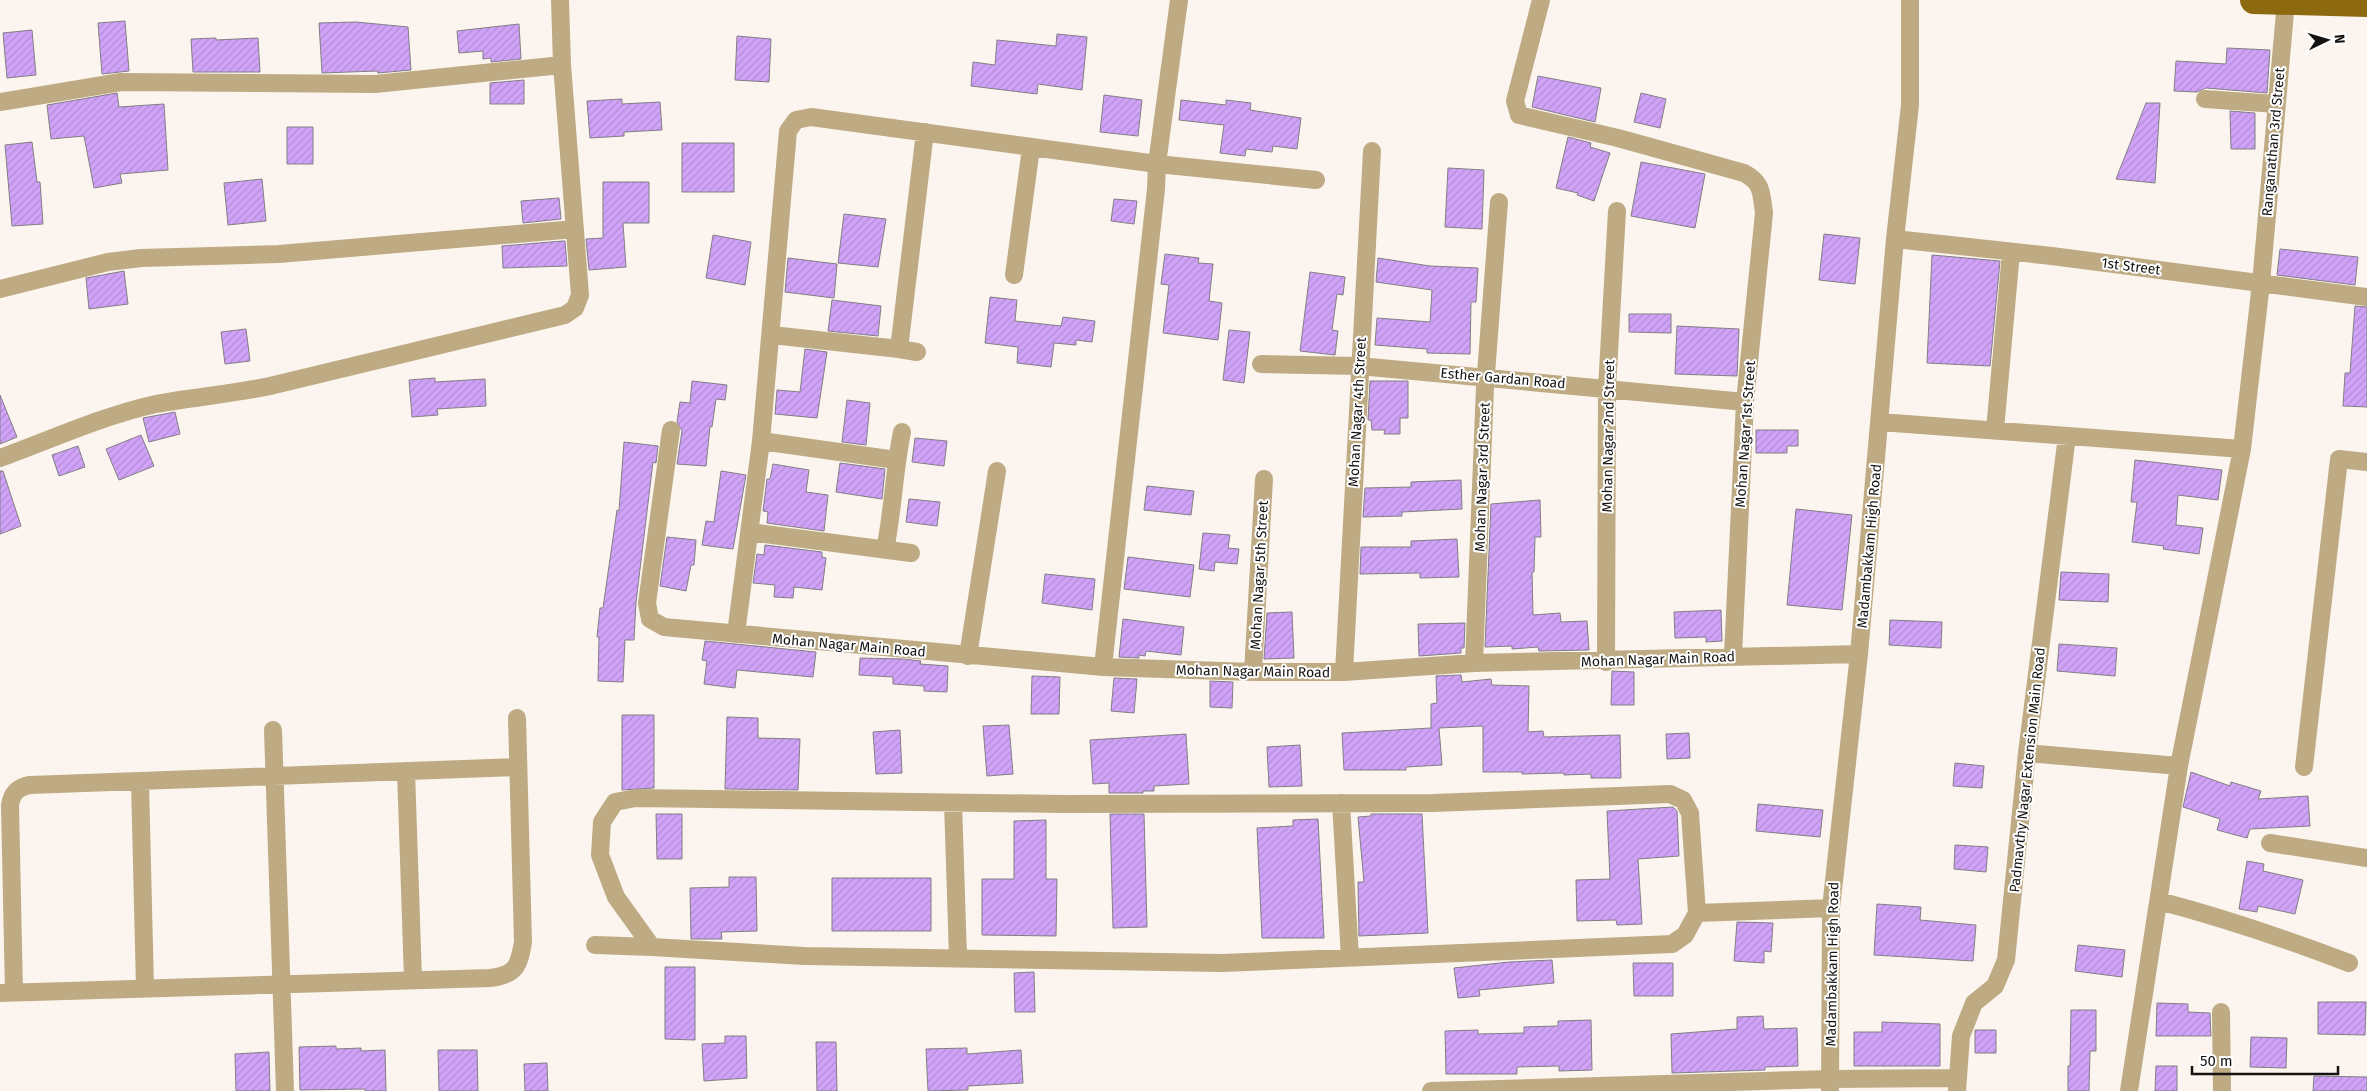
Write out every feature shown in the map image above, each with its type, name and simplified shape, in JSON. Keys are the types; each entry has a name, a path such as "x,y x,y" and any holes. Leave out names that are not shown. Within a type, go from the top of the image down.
{"main road":[{"path":"2254,0 2367,3"}],"street":[{"path":"0,458 122,414 156,404 230,394 270,386 564,315 575,308 580,294 562,65 560,0"},
{"path":"1103,667 1156,190 1157,164 1179,0"},
{"name":"Mohan Nagar 1st Street","path":"1541,0 1515,101 1519,115 1618,138 1744,173 1755,179 1759,186 1764,213 1745,402 1733,656"},
{"name":"Madambakkam High Road","path":"1830,1085 1831,908 1859,654 1895,238 1910,105 1910,0"},
{"name":"Ranganathan 3rd Street","path":"2129,1091 2179,766 2242,449 2261,283 2286,2"},
{"path":"0,102 121,82 375,84 562,65"},
{"path":"2205,99 2276,104"},
{"path":"736,634 761,441 772,335 788,131 796,120 811,116 1157,164 1316,180"},
{"path":"899,349 925,132"},
{"path":"1014,275 1031,148"},
{"name":"Mohan Nagar 4th Street","path":"1344,672 1372,151"},
{"name":"Mohan Nagar 3rd Street","path":"1474,663 1486,376 1499,202"},
{"name":"Mohan Nagar 2nd Street","path":"1606,662 1607,389 1617,211"},
{"path":"0,289 108,262 142,258 279,254 574,229"},
{"name":"1st Street","path":"1895,238 2367,296"},
{"path":"1995,430 2011,252"},
{"path":"772,335 917,352"},
{"name":"Esther Gardan Road","path":"1261,364 1359,366 1486,376 1745,402"},
{"path":"1880,422 2242,449"},
{"name":"Mohan Nagar Main Road","path":"671,430 647,603 650,619 664,627 1103,667 1253,672 1344,672 1474,663 1606,662 1733,656 1859,654"},
{"path":"885,550 894,498 896,460 902,432"},
{"name":"Padmavthy Nagar Extension Main Road","path":"1957,1084 1961,1036 1974,1003 1995,986 2006,960 2027,753 2067,436"},
{"path":"761,441 896,460"},
{"path":"2304,767 2339,459 2367,462"},
{"path":"968,656 997,471"},
{"name":"Mohan Nagar 5th Street","path":"1253,672 1264,479"},
{"path":"750,532 911,553"},
{"path":"517,718 524,925 520,961 510,973 501,977 7,993 5,871 10,805 12,796 18,789 30,785 275,777 518,766"},
{"path":"273,730 285,1091"},
{"path":"2027,753 2179,766"},
{"path":"406,771 413,980"},
{"path":"140,782 145,988"},
{"path":"595,945 804,956 958,957 1222,963 1672,944 1685,935 1697,914 1690,814 1683,800 1670,794 1433,803 953,803 636,798 615,802 602,822 600,854 616,897 652,947"},
{"path":"953,803 958,957"},
{"path":"1341,803 1350,958"},
{"path":"2270,843 2367,858"},
{"path":"2159,901 2220,917 2281,937 2349,963"},
{"path":"1697,914 1831,908"},
{"path":"2221,1012 2222,1091"},
{"path":"1431,1091 1957,1084"}],"building":[{"path":"125,21 129,71 102,74 98,23"},
{"path":"356,22 408,27 411,70 378,73 377,71 322,73 319,23"},
{"path":"519,24 521,59 491,62 491,58 483,59 483,51 459,53 457,31"},
{"path":"32,30 36,75 7,78 3,33"},
{"path":"1057,34 1087,37 1082,90 1038,84 1037,94 971,86 973,62 995,65 997,40 1056,46"},
{"path":"737,36 771,39 769,82 735,80"},
{"path":"216,38 216,40 258,38 260,72 193,72 191,39"},
{"path":"2227,48 2270,50 2267,93 2206,88 2197,92 2174,91 2176,61 2226,64"},
{"path":"1538,76 1601,88 1595,122 1532,107"},
{"path":"524,80 524,104 490,104 490,83"},
{"path":"117,93 119,107 164,104 168,170 120,174 122,183 94,188 84,136 51,139 47,105"},
{"path":"1641,93 1666,99 1660,128 1634,122"},
{"path":"1104,95 1142,100 1138,136 1100,132"},
{"path":"622,99 622,104 660,102 662,130 624,132 624,136 590,138 587,101"},
{"path":"1181,100 1226,105 1226,100 1251,103 1250,110 1301,118 1297,149 1273,146 1272,152 1246,149 1245,156 1220,153 1224,125 1179,120"},
{"path":"2146,103 2160,103 2155,183 2116,179"},
{"path":"2230,111 2255,113 2255,149 2231,149"},
{"path":"287,127 313,127 313,164 287,164"},
{"path":"1568,137 1591,143 1590,147 1610,153 1594,201 1577,195 1578,193 1556,188"},
{"path":"32,142 37,182 40,182 43,224 12,226 5,145"},
{"path":"682,143 734,143 734,192 682,192"},
{"path":"1641,162 1705,174 1695,228 1631,216"},
{"path":"1448,168 1484,170 1482,229 1445,227"},
{"path":"262,179 266,221 228,225 224,183"},
{"path":"603,182 649,182 649,223 623,223 626,267 589,270 586,239 603,238"},
{"path":"559,198 561,219 523,223 521,201"},
{"path":"1114,199 1137,201 1134,224 1111,221"},
{"path":"844,214 886,219 878,267 838,263"},
{"path":"1824,234 1860,238 1855,284 1819,280"},
{"path":"713,235 751,242 745,285 706,278"},
{"path":"565,241 567,266 503,268 502,246"},
{"path":"2280,249 2358,257 2355,285 2277,275"},
{"path":"1165,254 1199,258 1198,263 1213,264 1209,301 1222,303 1218,340 1163,333 1169,285 1161,284"},
{"path":"1932,255 2000,261 1990,366 1927,363"},
{"path":"788,258 837,264 834,298 785,292"},
{"path":"1378,258 1430,266 1478,268 1476,302 1471,302 1470,354 1427,353 1427,349 1375,345 1377,318 1430,322 1432,290 1376,282"},
{"path":"124,271 128,304 89,309 86,278"},
{"path":"1310,272 1345,277 1343,295 1337,294 1332,330 1338,331 1335,355 1300,351"},
{"path":"990,297 1017,300 1015,321 1061,326 1063,317 1095,321 1092,342 1076,340 1076,345 1054,343 1051,367 1017,363 1018,347 985,343"},
{"path":"832,300 881,306 878,336 828,331"},
{"path":"2355,306 2367,307 2367,407 2343,406 2345,373 2350,373"},
{"path":"1629,314 1671,314 1671,333 1629,332"},
{"path":"1677,326 1739,329 1737,376 1675,374"},
{"path":"246,329 250,361 225,364 221,332"},
{"path":"1229,330 1250,332 1244,383 1223,380"},
{"path":"805,349 827,352 817,418 775,414 777,390 800,392"},
{"path":"435,378 435,382 485,379 486,406 437,409 438,415 412,417 409,380"},
{"path":"692,381 727,385 725,400 716,399 712,427 710,426 706,466 677,464 682,431 677,422 680,402 690,403"},
{"path":"1370,381 1408,381 1408,418 1400,418 1400,434 1384,434 1385,430 1372,430 1371,420 1368,420"},
{"path":"0,395 17,437 0,444"},
{"path":"847,400 870,403 866,445 842,442"},
{"path":"175,412 180,434 149,442 143,418"},
{"path":"1756,430 1798,430 1798,446 1787,446 1787,453 1756,453"},
{"path":"141,435 154,466 119,480 106,449"},
{"path":"915,438 947,441 944,466 912,462"},
{"path":"624,442 658,446 656,463 653,462 636,602 634,640 625,640 623,682 598,681 599,637 597,637 600,608 603,608 617,510 619,511"},
{"path":"78,446 85,467 59,476 52,455"},
{"path":"2135,460 2222,470 2218,500 2178,495 2176,525 2203,528 2199,554 2163,549 2164,546 2132,542 2137,502 2131,502"},
{"path":"840,463 885,469 882,499 836,492"},
{"path":"773,464 809,470 806,492 828,495 824,531 767,523 768,512 763,511 767,479 770,479"},
{"path":"0,471 3,471 21,526 0,534"},
{"path":"721,471 746,475 733,549 702,545 706,521 714,522"},
{"path":"1461,480 1462,509 1402,512 1402,516 1363,517 1365,488 1411,487 1411,482"},
{"path":"1147,486 1194,491 1191,515 1144,510"},
{"path":"909,499 940,502 937,526 906,522"},
{"path":"1540,500 1541,537 1535,537 1534,572 1532,572 1533,615 1560,613 1561,622 1587,621 1589,650 1539,651 1538,647 1512,649 1512,646 1485,647 1491,504"},
{"path":"1796,509 1852,515 1842,610 1787,605"},
{"path":"1203,533 1230,535 1228,548 1239,549 1237,564 1215,562 1214,571 1199,569"},
{"path":"667,537 696,540 694,565 691,565 686,591 660,586"},
{"path":"1457,539 1459,577 1420,578 1420,573 1360,574 1361,547 1411,547 1411,541"},
{"path":"765,545 822,552 822,557 826,558 822,590 794,587 793,598 774,597 775,585 753,583 757,554 764,555"},
{"path":"1128,557 1194,565 1190,597 1124,589"},
{"path":"2061,572 2109,574 2108,602 2059,600"},
{"path":"1045,574 1095,579 1092,610 1042,603"},
{"path":"1721,610 1722,641 1706,642 1706,637 1675,638 1674,612"},
{"path":"1292,612 1294,658 1264,659 1267,613"},
{"path":"1123,619 1184,627 1181,655 1146,651 1145,656 1139,655 1139,658 1119,657"},
{"path":"1890,620 1942,622 1941,648 1889,645"},
{"path":"1465,623 1464,648 1461,648 1461,653 1419,656 1418,624"},
{"path":"705,641 816,652 813,677 737,670 735,688 704,684 707,661 702,660"},
{"path":"2059,644 2117,648 2115,676 2057,671"},
{"path":"860,658 903,659 921,661 920,664 948,666 947,692 924,691 924,686 893,684 893,677 859,675"},
{"path":"1612,671 1634,672 1634,705 1611,705"},
{"path":"1461,675 1462,682 1491,679 1492,685 1529,686 1528,732 1543,731 1544,737 1620,735 1621,778 1591,778 1591,774 1483,772 1483,726 1439,728 1442,765 1406,767 1406,770 1344,770 1342,733 1431,728 1431,704 1437,703 1436,676"},
{"path":"1032,676 1060,677 1059,714 1031,714"},
{"path":"1114,678 1137,679 1134,713 1111,711"},
{"path":"1210,681 1233,682 1232,708 1210,707"},
{"path":"622,715 654,715 654,788 622,790"},
{"path":"727,717 758,718 758,738 800,739 798,790 725,789"},
{"path":"1009,725 1013,774 987,776 983,726"},
{"path":"900,730 902,773 876,774 873,732"},
{"path":"1689,733 1690,758 1667,759 1666,734"},
{"path":"1186,734 1189,784 1154,786 1154,791 1143,791 1143,793 1109,793 1109,783 1093,784 1090,740"},
{"path":"1300,745 1302,786 1269,787 1267,747"},
{"path":"1955,763 1984,766 1982,788 1953,786"},
{"path":"2191,772 2230,786 2231,782 2261,791 2258,799 2308,796 2310,826 2250,829 2247,838 2217,830 2220,819 2183,807"},
{"path":"1758,804 1823,810 1820,837 1756,831"},
{"path":"1673,807 1677,811 1679,856 1638,859 1642,924 1617,925 1616,920 1577,921 1576,880 1610,879 1607,811"},
{"path":"656,814 682,814 682,859 657,859"},
{"path":"1110,814 1144,814 1147,927 1113,928"},
{"path":"1371,814 1422,814 1428,933 1359,936 1358,882 1364,882 1358,817 1371,816"},
{"path":"1318,819 1324,938 1262,938 1257,828 1293,826 1293,820"},
{"path":"1046,820 1046,879 1057,879 1056,936 982,935 982,879 1014,879 1014,821"},
{"path":"1955,845 1988,847 1986,872 1954,869"},
{"path":"2247,861 2264,864 2263,871 2303,880 2295,914 2258,906 2257,912 2239,909"},
{"path":"729,877 756,877 757,931 721,932 722,939 691,939 690,888 729,887"},
{"path":"832,878 931,878 931,931 832,931"},
{"path":"1877,904 1921,907 1920,920 1976,925 1973,961 1874,955"},
{"path":"1737,922 1773,923 1771,952 1764,951 1764,963 1734,961"},
{"path":"2078,945 2125,950 2122,977 2075,971"},
{"path":"1552,960 1554,983 1479,990 1480,996 1458,998 1454,968 1509,962"},
{"path":"1633,963 1673,963 1673,996 1634,996"},
{"path":"665,967 695,967 695,1040 665,1039"},
{"path":"1034,972 1035,1012 1015,1012 1014,973"},
{"path":"2318,1002 2366,1002 2365,1035 2318,1034"},
{"path":"2157,1003 2188,1004 2188,1012 2210,1013 2211,1036 2156,1036"},
{"path":"2071,1010 2096,1010 2096,1051 2090,1051 2089,1091 2068,1091"},
{"path":"1763,1016 1764,1029 1797,1028 1798,1066 1765,1067 1765,1070 1672,1073 1671,1034 1737,1029 1737,1017"},
{"path":"1591,1020 1592,1070 1559,1071 1559,1066 1517,1067 1517,1074 1446,1074 1445,1031 1478,1030 1478,1034 1524,1033 1524,1027 1558,1026 1558,1021"},
{"path":"1882,1022 1940,1024 1940,1066 1854,1066 1854,1032 1882,1032"},
{"path":"1975,1030 1996,1030 1996,1053 1975,1053"},
{"path":"725,1036 746,1036 747,1078 704,1081 702,1044 725,1043"},
{"path":"2251,1037 2287,1038 2286,1068 2250,1067"},
{"path":"816,1042 836,1042 837,1091 817,1091"},
{"path":"336,1046 336,1049 361,1048 361,1051 385,1050 386,1091 365,1091 365,1089 300,1090 299,1047"},
{"path":"967,1048 967,1054 1021,1050 1023,1083 968,1086 968,1090 928,1091 926,1049"},
{"path":"438,1050 477,1050 478,1091 439,1091"},
{"path":"269,1052 270,1091 236,1091 235,1054"},
{"path":"547,1063 548,1091 525,1091 524,1064"},
{"path":"2156,1066 2177,1066 2177,1091 2155,1091"},
{"path":"2314,1076 2367,1077 2367,1091 2313,1091"}]}
